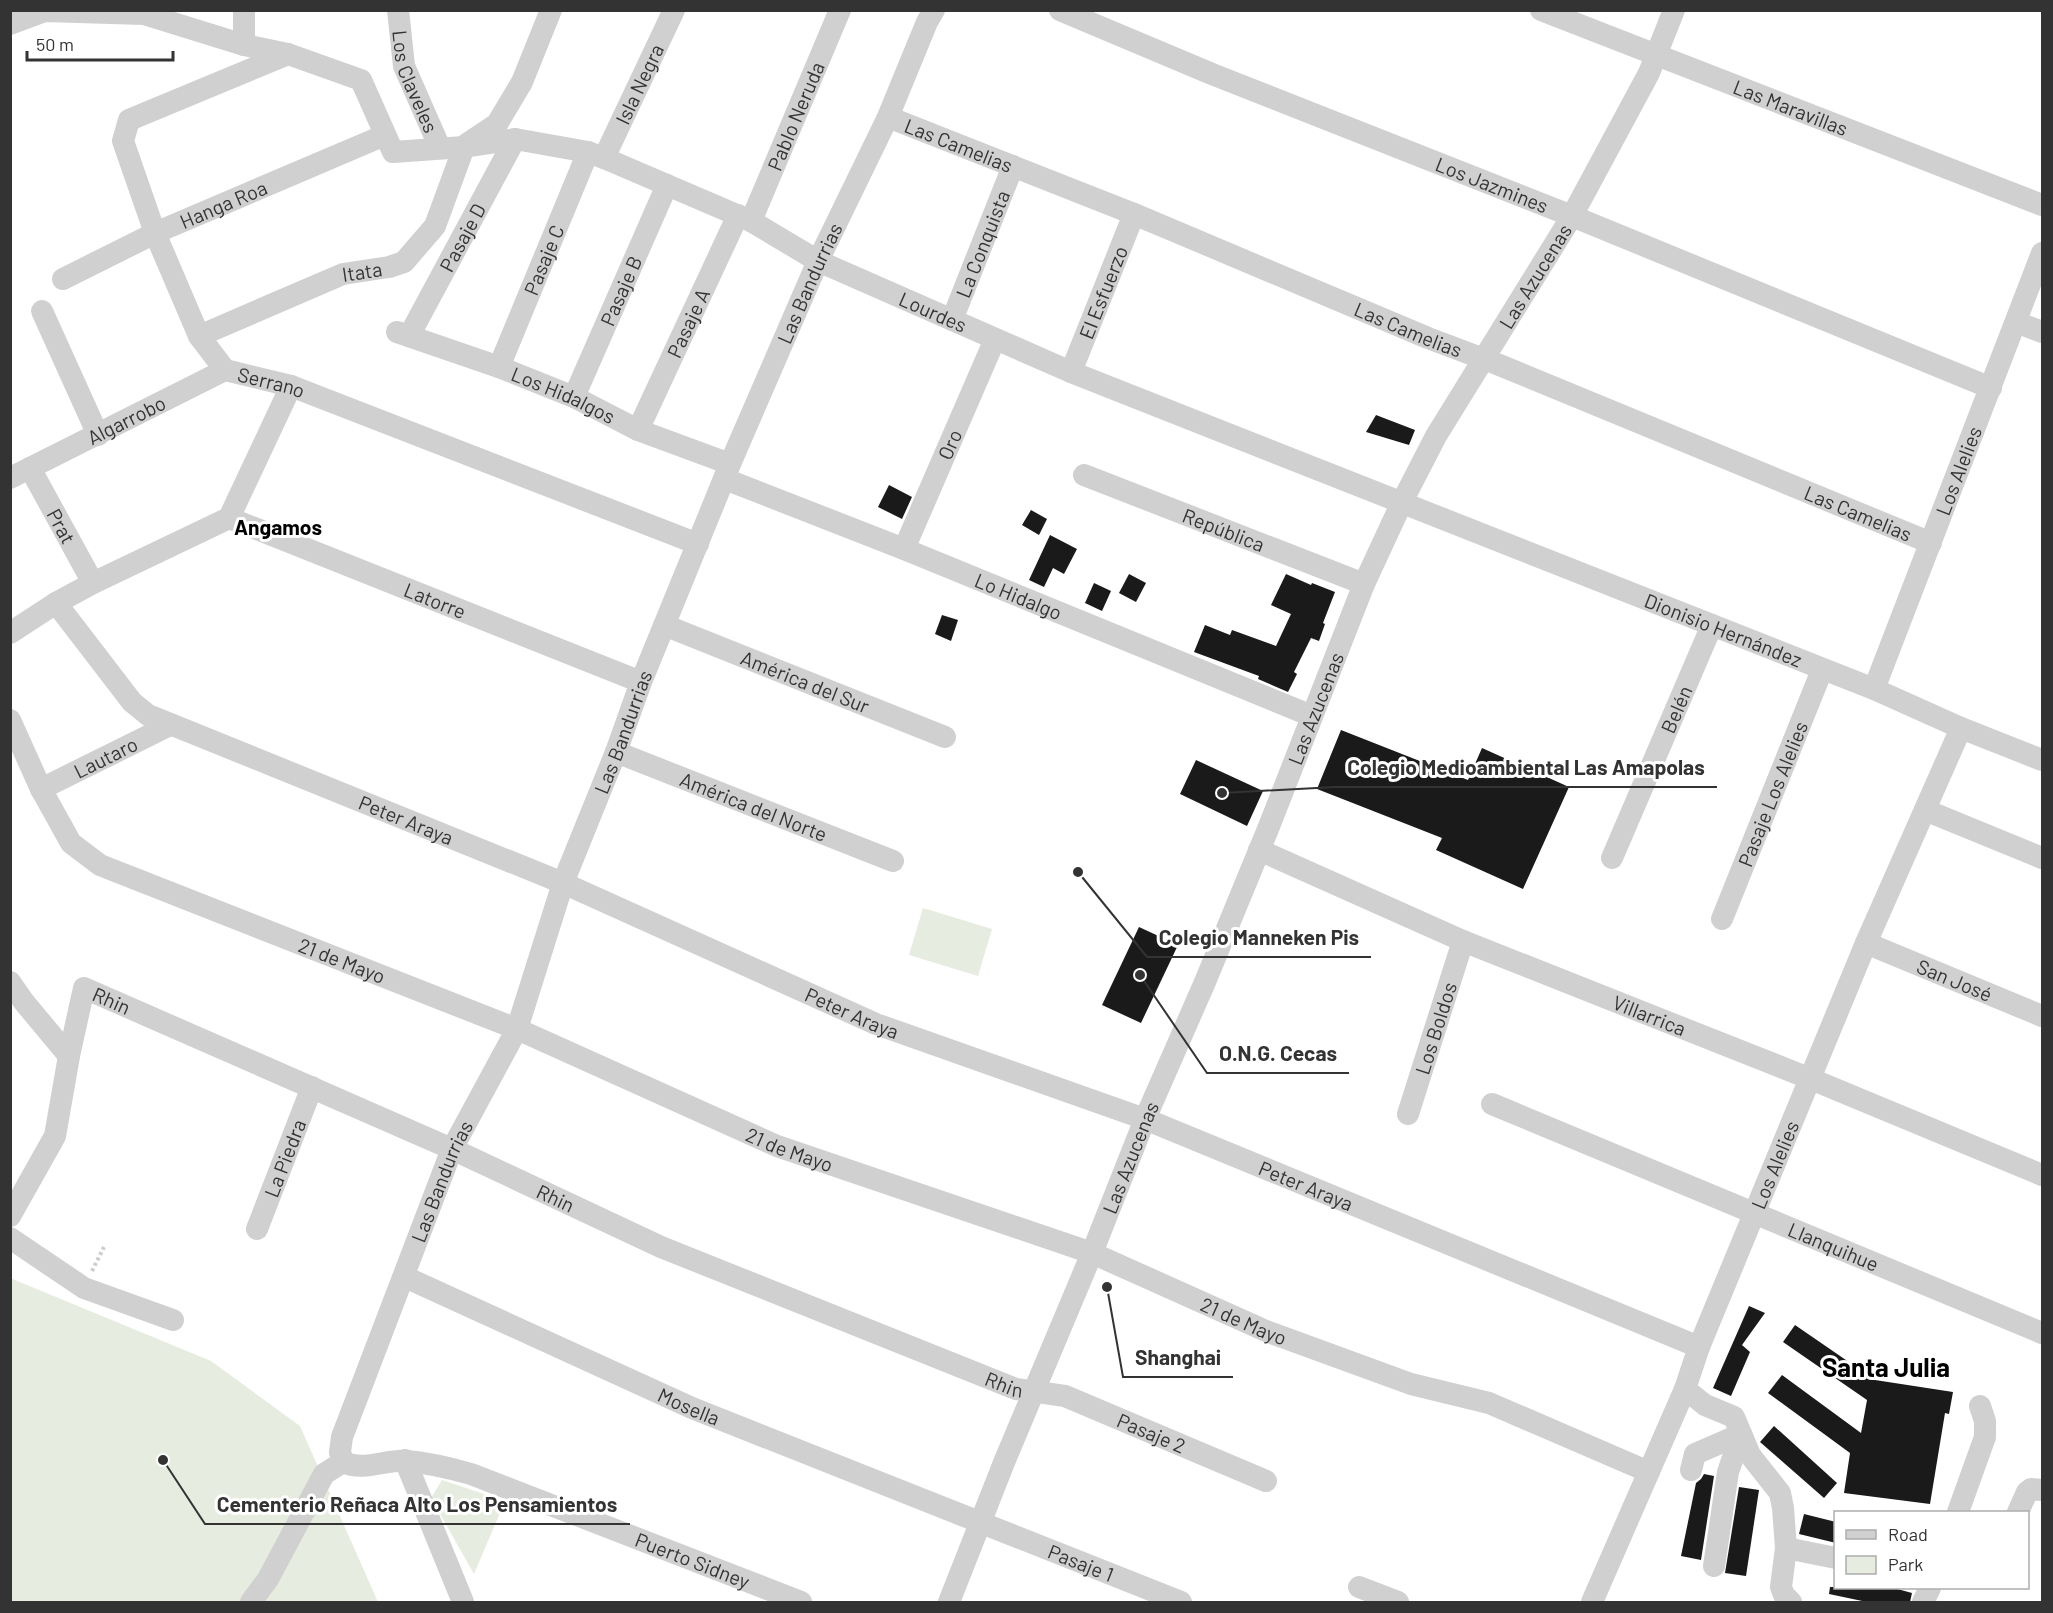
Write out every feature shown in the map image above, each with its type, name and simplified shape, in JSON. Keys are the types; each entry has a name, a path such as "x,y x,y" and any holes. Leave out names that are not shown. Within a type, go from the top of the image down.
{"street":[{"path":"244,10 244,45"},
{"name":"Los Claveles","path":"398,10 404,66 440,148"},
{"path":"464,147 497,124 522,82 551,10"},
{"name":"Isla Negra","path":"596,155 674,10"},
{"name":"Pablo Neruda","path":"744,218 840,10"},
{"name":"Las Bandurrias","path":"343,1462 340,1452 342,1437 452,1149 517,1029 563,883 664,625 818,261 888,117 934,10"},
{"name":"Los Jazmines","path":"1060,10 1212,74 1572,216 1990,388"},
{"name":"Las Maravillas","path":"1541,10 2043,205"},
{"name":"Las Azucenas","path":"949,1602 1092,1253 1144,1119 1205,982 1259,850 1364,584 1436,436 1572,216 1634,101 1657,54 1674,10"},
{"path":"10,35 45,11"},
{"path":"10,24 45,11 144,14 244,45 288,54 362,80 385,135"},
{"name":"Serrano","path":"288,54 129,120 123,141 154,233 199,336 225,370 291,386 698,544"},
{"name":"Las Camelias","path":"888,117 1134,214 1417,333 1484,358 1931,543"},
{"name":"Lourdes","path":"385,135 393,152 464,147 515,139 596,155 744,218 818,261 1071,372 1402,502"},
{"name":"Hanga Roa","path":"63,279 154,233 385,135"},
{"name":"Pasaje D","path":"403,334 515,139"},
{"name":"Itata","path":"199,336 343,274 389,267 404,262 435,226 464,147"},
{"name":"Pasaje C","path":"498,367 596,155"},
{"name":"La Conquista","path":"952,320 1013,166"},
{"name":"Pasaje B","path":"574,397 667,184"},
{"name":"El Esfuerzo","path":"1071,372 1134,214"},
{"name":"Pasaje A","path":"638,430 744,218"},
{"name":"Los Alelies","path":"1874,689 2043,253"},
{"path":"42,311 98,435"},
{"path":"2016,322 2043,332"},
{"name":"Los Hidalgos","path":"403,334 498,367 574,397 727,472"},
{"name":"Oro","path":"904,549 995,339"},
{"name":"Algarrobo","path":"20,473 225,370"},
{"path":"10,633 56,603 93,583 229,518 291,386"},
{"name":"Lo Hidalgo","path":"727,472 904,549 1312,716"},
{"name":"Prat","path":"20,473 93,583"},
{"name":"República","path":"1084,475 1364,584"},
{"name":"Dionisio Hernández","path":"1402,502 1874,689 1961,728 2043,760"},
{"name":"Latorre","path":"229,518 641,682"},
{"name":"Peter Araya","path":"56,603 132,702 148,715 170,725 563,883 876,1023 1144,1119 1699,1347"},
{"name":"América del Sur","path":"664,625 945,737"},
{"name":"Belén","path":"1612,858 1712,626"},
{"name":"Pasaje Los Alelies","path":"1722,919 1822,669"},
{"name":"21 de Mayo","path":"10,720 41,789 71,843 100,866 517,1029 777,1146 1092,1253 1266,1330 1411,1384 1488,1403 1649,1472"},
{"name":"Lautaro","path":"41,789 170,725"},
{"name":"Los Alelies","path":"1592,1602 1685,1389 1699,1347 1866,943 1961,728"},
{"name":"América del Norte","path":"616,752 893,861"},
{"path":"1925,810 2043,858"},
{"name":"Villarrica","path":"1259,850 1463,941 1811,1079 2043,1175"},
{"name":"Los Boldos","path":"1408,1114 1463,941"},
{"name":"San José","path":"1866,943 2043,1016"},
{"path":"10,982 69,1056 55,1136 10,1216"},
{"name":"Rhin","path":"69,1056 84,988 452,1149 661,1247 1016,1389 1034,1393"},
{"name":"La Piedra","path":"257,1229 312,1087"},
{"name":"Llanquihue","path":"1491,1104 2043,1333"},
{"path":"10,1238 84,1288 173,1320"},
{"name":"Mosella","path":"405,1277 692,1408 981,1522"},
{"path":"1685,1389 1705,1405 1734,1417 1750,1455 1780,1493 1786,1548 1781,1587 1784,1595 1791,1602"},
{"name":"Pasaje 2","path":"1034,1393 1065,1396 1266,1481"},
{"path":"1959,1511 1985,1437 1985,1421 1980,1406"},
{"path":"1691,1470 1695,1454 1741,1434"},
{"path":"1714,1566 1728,1472 1741,1434"},
{"path":"405,1460 462,1602"},
{"name":"Puerto Sidney","path":"343,1462 358,1467 405,1460 442,1466 471,1474 801,1602"},
{"path":"251,1602 268,1579 324,1474 343,1462"},
{"path":"2018,1511 2027,1492 2031,1489 2043,1490"},
{"name":"Pasaje 1","path":"981,1522 1181,1602"},
{"path":"1786,1548 1834,1558"},
{"path":"1359,1587 1398,1602"}],"green space":[{"path":"923,908 992,929 978,976 909,955"},
{"path":"10,1278 211,1361 300,1426 378,1602 11,1602"},
{"path":"442,1480 505,1501 474,1574 431,1498"}],"building":[{"path":"1376,415 1415,430 1409,445 1366,432"},
{"path":"889,485 912,497 902,519 878,507"},
{"path":"1031,510 1047,519 1039,535 1022,525"},
{"path":"1050,535 1077,549 1064,574 1053,568 1044,587 1029,580"},
{"path":"1129,574 1146,583 1136,602 1119,593"},
{"path":"1286,574 1335,592 1319,641 1311,638 1294,672 1297,674 1288,692 1258,679 1259,676 1194,652 1205,625 1230,635 1232,630 1276,646 1291,614 1271,605"},
{"path":"1094,583 1111,591 1102,611 1085,603"},
{"path":"942,615 958,620 951,641 935,634"},
{"path":"1341,730 1468,780 1482,748 1569,787 1523,889 1436,850 1442,838 1317,789"},
{"path":"1196,760 1263,791 1247,826 1180,794"},
{"path":"1139,927 1178,945 1141,1023 1102,1005"},
{"path":"1749,1306 1765,1313 1742,1345 1750,1352 1731,1396 1713,1388"},
{"path":"1795,1325 1875,1380 1953,1392 1949,1414 1945,1413 1930,1504 1844,1493 1850,1453 1768,1393 1782,1375 1861,1433 1867,1400 1783,1342"},
{"path":"1774,1426 1837,1483 1824,1498 1760,1442"},
{"path":"1704,1474 1714,1476 1701,1560 1681,1556 1696,1483"},
{"path":"1739,1487 1759,1490 1746,1576 1725,1573"},
{"path":"1804,1514 1834,1522 1834,1543 1799,1534"},
{"path":"1830,1587 1834,1589 1897,1589 1912,1593 1910,1602 1867,1602 1829,1594"}],"place":[{"name":"Colegio Medioambiental Las Amapolas","path":"1222,793"},
{"name":"Colegio Manneken Pis","path":"1078,872"},
{"name":"O.N.G. Cecas","path":"1140,975"},
{"name":"Shanghai","path":"1107,1287"},
{"name":"Cementerio Reñaca Alto Los Pensamientos","path":"163,1460"}],"district":[{"name":"Angamos","path":"278,526"},
{"name":"Santa Julia","path":"1886,1366"}]}
